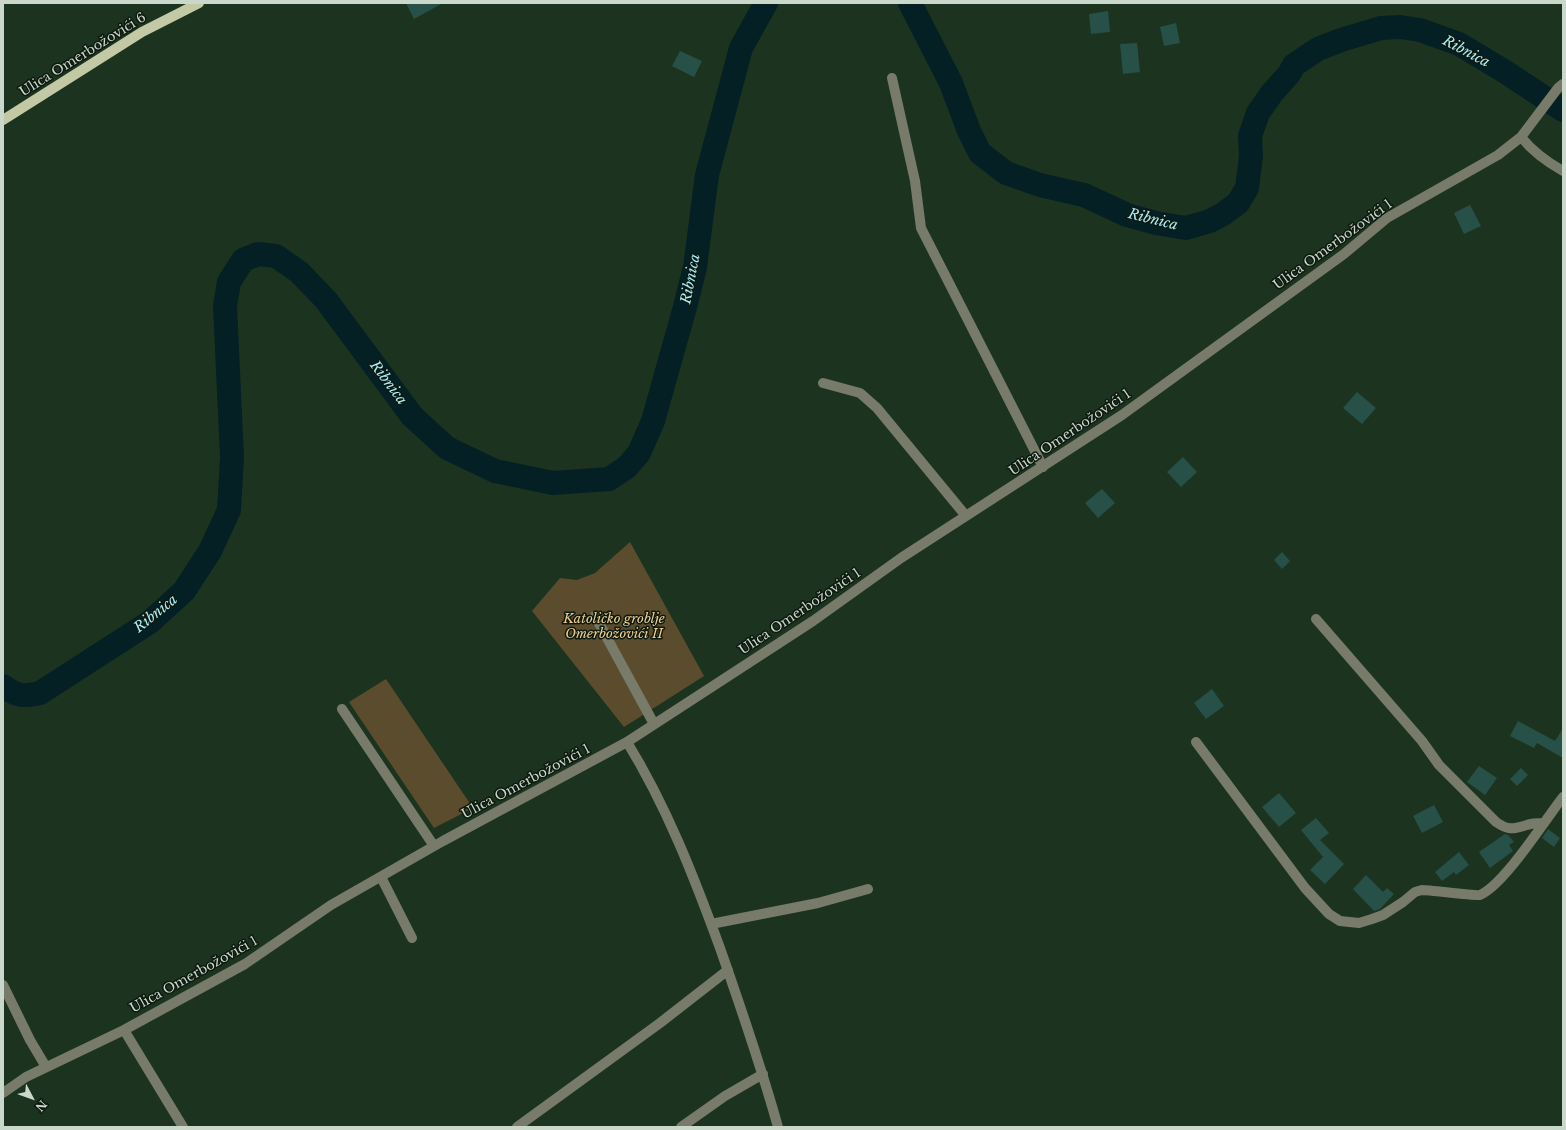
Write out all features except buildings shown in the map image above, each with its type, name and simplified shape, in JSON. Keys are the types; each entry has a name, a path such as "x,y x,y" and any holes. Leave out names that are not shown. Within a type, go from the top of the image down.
{"main road":[{"name":"Ulica Omerbožovići 6","path":"3,120 142,32 198,3"}],"street":[{"path":"892,78 915,181 921,228 1043,467"},
{"name":"Ulica Omerbožovići 1","path":"3,1093 26,1077 124,1030 245,964 331,906 434,846 627,742 813,621 901,558 1122,415 1344,254 1387,218 1498,155 1521,137 1560,86"},
{"path":"1521,137 1529,148 1563,172"},
{"path":"823,383 860,393 877,408 966,516"},
{"path":"595,616 654,724"},
{"path":"1316,619 1422,741 1439,765 1496,822 1504,827 1513,829 1529,824 1544,823"},
{"path":"342,709 434,846"},
{"path":"627,742 658,796 696,880 745,1017 778,1127"},
{"path":"1196,742 1305,888 1329,914 1340,921 1359,923 1383,914 1403,902 1415,892 1422,890 1478,895 1492,887 1511,867 1563,797"},
{"path":"381,877 412,938"},
{"path":"711,924 818,903 868,889"},
{"path":"517,1127 660,1023 728,970"},
{"path":"3,985 30,1040 46,1067"},
{"path":"124,1030 183,1127"},
{"path":"681,1127 725,1096 763,1074"}],"green space":[{"name":"Katoličko groblje Omerbožovići II","path":"630,542 704,676 624,727 532,611 560,578 577,580 595,573"},
{"path":"386,679 473,808 434,828 349,702"}],"waterway":[{"name":"Ribnica","path":"3,686 20,695 40,693 150,622 184,591 210,551 229,510 232,457 225,306 229,282 243,260 258,254 276,256 299,272 326,300 412,416 447,448 495,471 553,483 609,479 627,467 639,453 653,421 695,267 707,175 741,48 766,3"},
{"name":"Ribnica","path":"910,3 951,83 969,131 980,153 1006,173 1040,185 1084,195 1127,215 1156,223 1186,228 1210,221 1238,203 1247,188 1251,156 1250,136 1258,113 1272,93 1289,74 1294,65 1318,49 1341,40 1381,28 1400,27 1420,30 1459,44 1504,71 1563,110"}]}
